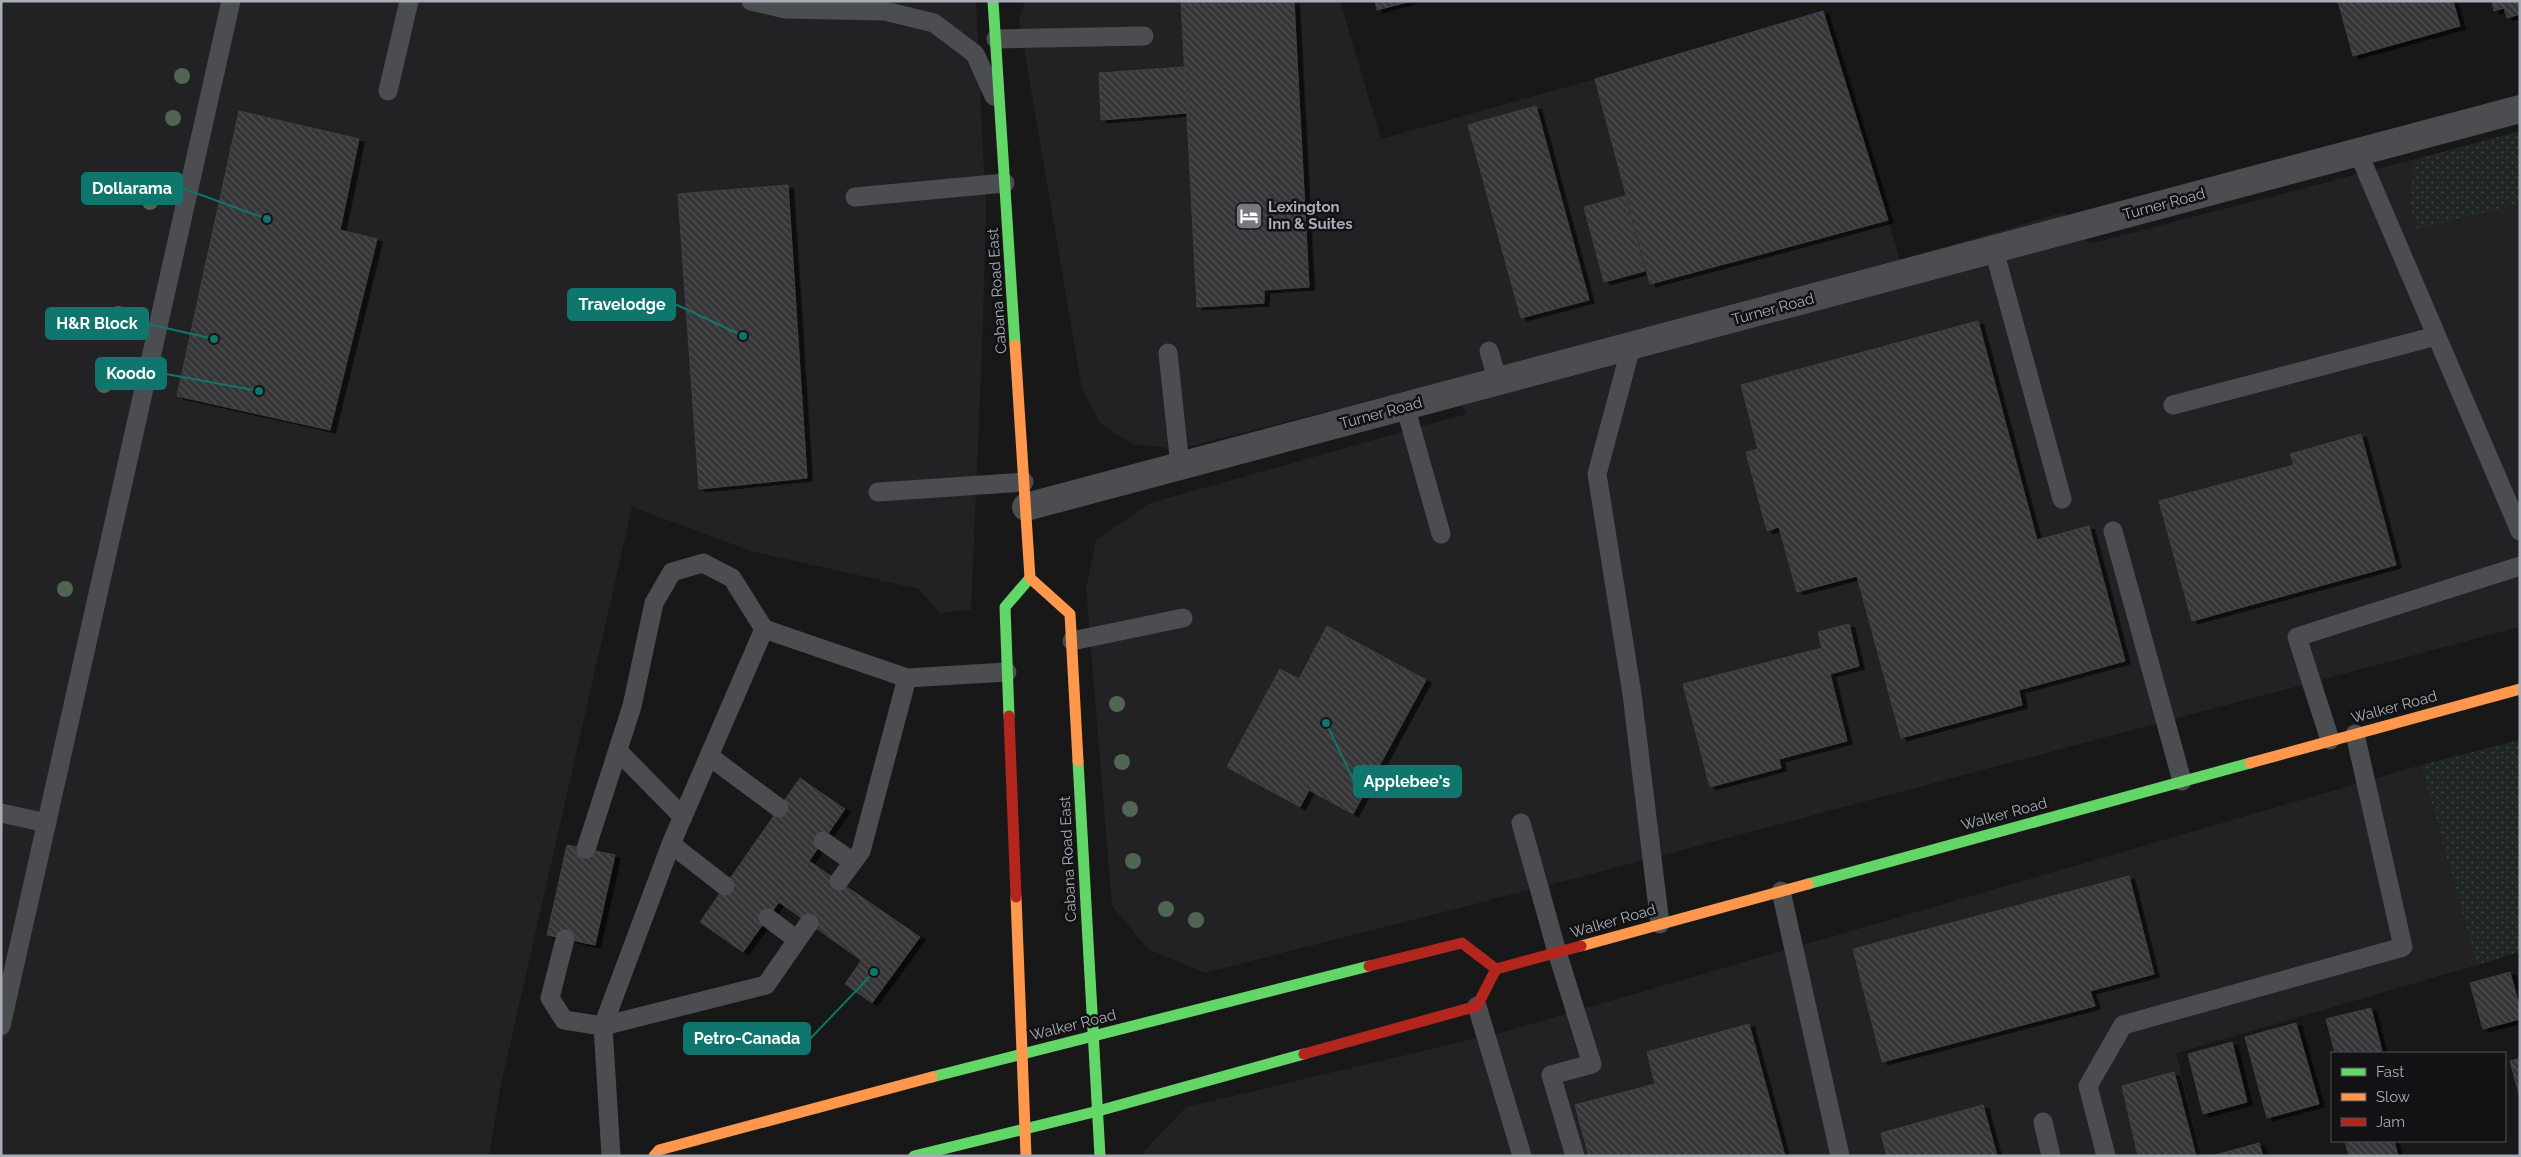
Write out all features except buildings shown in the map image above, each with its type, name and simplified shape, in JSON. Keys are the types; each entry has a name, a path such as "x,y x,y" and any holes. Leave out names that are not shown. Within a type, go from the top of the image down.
{"main road":[{"name":"Cabana Road East","path":"993,1 1030,578 1070,614 1100,1156"},
{"path":"1026,1156 1005,607 1030,578"},
{"name":"Walker Road","path":"654,1156 659,1150 1022,1053 1462,943 1496,969 2330,740 2520,690"},
{"path":"914,1156 1098,1111 1477,1006 1496,969"}],"street":[{"name":"Turner Road","path":"1025,495 1180,466 2520,109"}],"lane":[{"path":"1,1026 231,1"},
{"path":"388,91 409,1"},
{"path":"751,1 785,9 884,11 934,23 975,54 1000,108"},
{"path":"884,11 907,1"},
{"path":"996,39 1144,36"},
{"path":"2358,152 2520,531"},
{"path":"855,197 1005,182"},
{"path":"1994,250 2062,499"},
{"path":"2173,405 2436,336"},
{"path":"1631,346 1597,474 1632,694 1660,924"},
{"path":"1489,351 1498,382"},
{"path":"1168,353 1180,466"},
{"path":"1405,406 1441,534"},
{"path":"878,492 1025,495"},
{"path":"2113,531 2182,781"},
{"path":"586,849 632,706 654,603 672,572 703,563 732,578 764,629 907,678 1007,672"},
{"path":"2330,740 2298,637 2520,566"},
{"path":"1072,641 1183,618"},
{"path":"611,1156 603,1026 671,844 764,629"},
{"path":"839,881 861,851 907,678"},
{"path":"2106,1156 2088,1086 2123,1026 2403,947 2355,734"},
{"path":"618,751 684,817"},
{"path":"709,756 779,808"},
{"path":"1,813 47,823"},
{"path":"1521,822 1557,952 1592,1064 1551,1075 1575,1156"},
{"path":"823,841 853,862"},
{"path":"671,844 725,886"},
{"path":"1781,891 1840,1156"},
{"path":"768,918 796,940"},
{"path":"565,939 550,998 564,1020 603,1026 766,985 796,940 810,923"},
{"path":"1477,1006 1522,1156"},
{"path":"2043,1122 2051,1156"}],"shaded area":[{"path":"1,1 976,1 986,214 971,610 939,613 919,589 751,551 632,507 500,1089 489,1156 1,1156"},
{"path":"1025,1 1340,1 1381,139 1595,79 1823,11 1900,260 2064,212 2089,244 2515,133 2520,152 2520,627 1588,875 1205,973 1148,949 1112,906 1086,588 1096,540 1150,503 1466,414 1451,380 1179,449 1132,444 1101,424 1082,389 1019,19"},
{"path":"2520,131 2520,204 2417,229 2410,205 2414,160"},
{"path":"2520,740 2520,952 2477,965 2421,765"},
{"path":"2421,765 2477,965 2176,1053 2202,1156 1143,1156 1145,1150 1186,1107 1507,1031"}],"traffic: fast":[{"path":"993,1 1015,345"},
{"path":"1009,716 1005,607 1030,578"},
{"path":"1078,761 1100,1156"},
{"path":"1808,884 2250,763"},
{"path":"932,1077 1369,966"},
{"path":"914,1156 1098,1111 1304,1054"}],"traffic: slow":[{"path":"1015,345 1030,578 1070,614 1078,761"},
{"path":"2250,763 2520,689"},
{"path":"1581,946 1808,884"},
{"path":"1016,897 1026,1156"},
{"path":"654,1156 659,1150 932,1077"}],"traffic: jam":[{"path":"1009,716 1016,897"},
{"path":"1369,966 1462,943 1496,969"},
{"path":"1304,1054 1477,1006 1496,969 1581,946"}],"place":[{"name":"Lexington Inn & Suites","path":"1249,216"},
{"name":"Dollarama","path":"267,219"},
{"name":"Travelodge","path":"743,336"},
{"name":"H&R Block","path":"214,339"},
{"name":"Koodo","path":"259,391"},
{"name":"Applebee's","path":"1326,723"},
{"name":"Petro-Canada","path":"874,972"}]}
